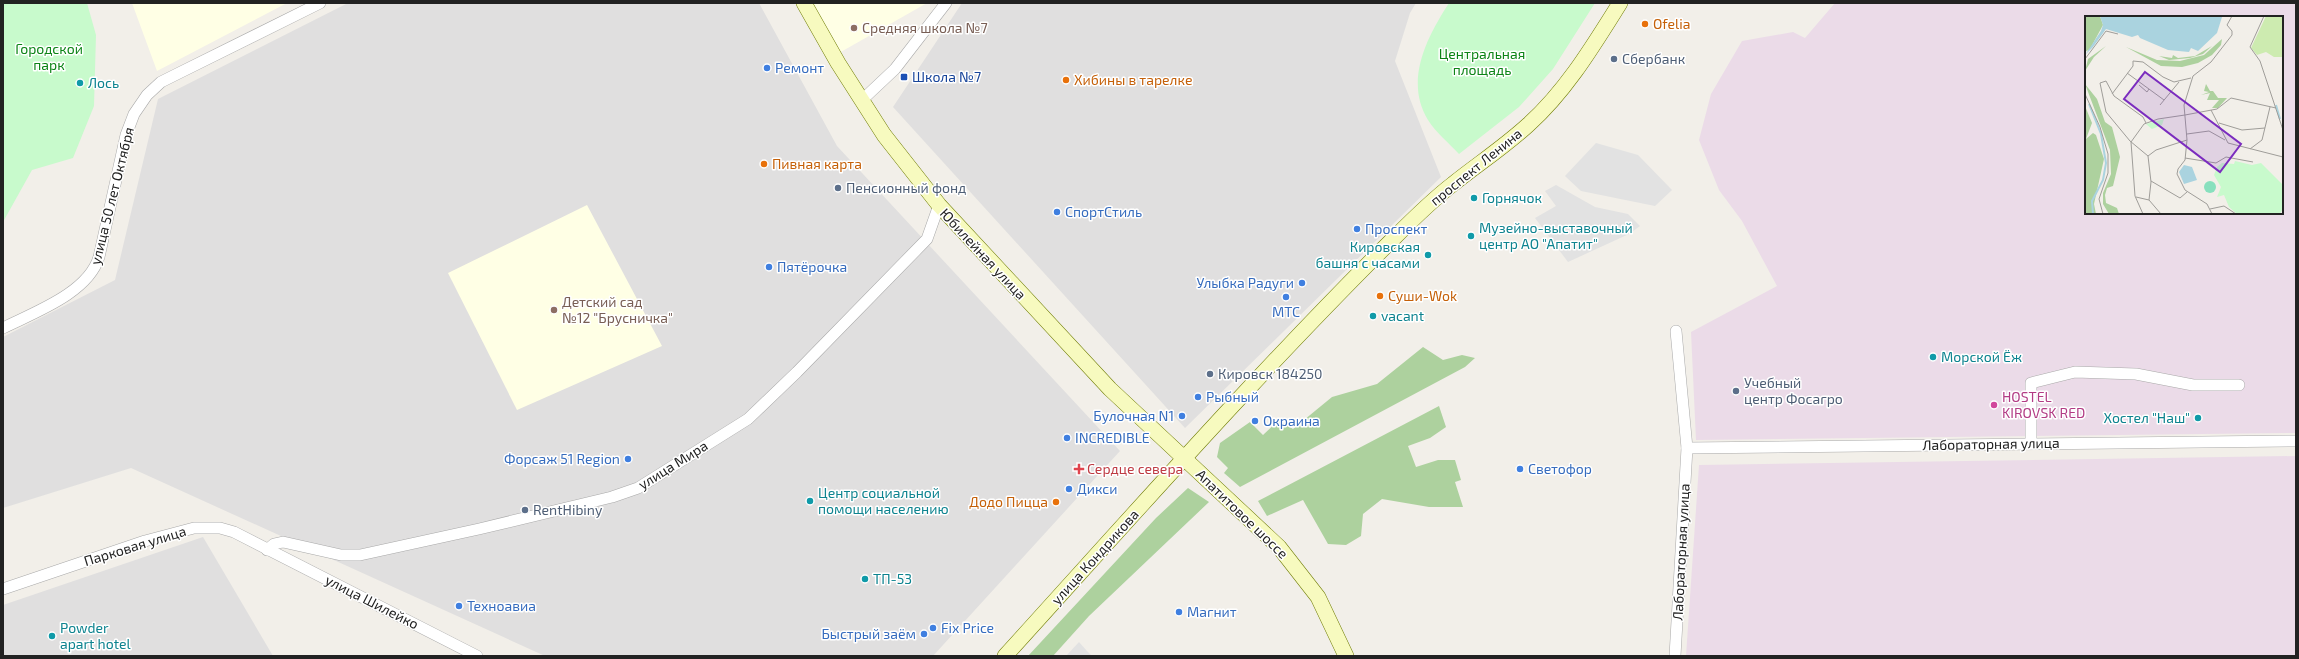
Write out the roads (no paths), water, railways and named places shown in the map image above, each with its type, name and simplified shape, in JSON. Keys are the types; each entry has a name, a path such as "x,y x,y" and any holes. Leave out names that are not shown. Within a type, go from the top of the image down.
{"street":[{"name":"улица 50 лет Октября","path":"3,328 77,288 92,273 99,257 126,135 140,102 161,82 320,3"},
{"name":"Юбилейная улица","path":"804,3 861,101 901,159 939,205 1110,389 1183,457"},
{"path":"861,101 895,69 946,3"},
{"name":"проспект Ленина","path":"1183,457 1394,238 1441,193 1527,126 1562,89 1578,68 1620,3"},
{"name":"улица Мира","path":"267,550 274,544 283,542 341,555 360,555 479,529 612,497 638,488 748,419 927,239 939,205"},
{"name":"Лабораторная улица","path":"1674,656 1687,448 1676,331"},
{"path":"2031,444 2031,382 2075,372 2136,374 2193,385 2239,385"},
{"name":"Лабораторная улица","path":"1687,448 2296,441"},
{"name":"Апатитовое шоссе","path":"1183,457 1252,520 1279,547 1318,597 1346,656"},
{"name":"улица Кондрикова","path":"1005,656 1073,583 1183,457"},
{"name":"Парковая улица","path":"3,589 145,541 194,528 220,528 267,550"},
{"name":"улица Шилейко","path":"267,550 477,656"}],"place":[{"name":"Ofelia","path":"1645,24"},
{"name":"Средняя школа №7","path":"854,28"},
{"name":"Сбербанк","path":"1614,59"},
{"name":"Ремонт","path":"767,68"},
{"name":"Школа №7","path":"904,77"},
{"name":"Хибины в тарелке","path":"1066,80"},
{"name":"Лось","path":"80,83"},
{"name":"Пивная карта","path":"764,164"},
{"name":"Пенсионный фонд","path":"838,188"},
{"name":"Горнячок","path":"1474,198"},
{"name":"СпортСтиль","path":"1057,212"},
{"name":"Проспект","path":"1357,229"},
{"name":"Музейно-выставочный центр АО \"Апатит\"","path":"1471,236"},
{"name":"Кировская башня с часами","path":"1428,255"},
{"name":"Пятёрочка","path":"769,267"},
{"name":"Улыбка Радуги","path":"1302,283"},
{"name":"Суши-Wok","path":"1380,296"},
{"name":"МТС","path":"1286,297"},
{"name":"Детский сад №12 \"Брусничка\"","path":"554,310"},
{"name":"vacant","path":"1373,316"},
{"name":"Морской Ёж","path":"1933,357"},
{"name":"Кировск 184250","path":"1210,374"},
{"name":"Учебный центр Фосагро","path":"1736,391"},
{"name":"Рыбный","path":"1198,397"},
{"name":"HOSTEL KIROVSK RED","path":"1994,405"},
{"name":"Булочная N1","path":"1182,416"},
{"name":"Хостел \"Наш\"","path":"2198,418"},
{"name":"Окраина","path":"1255,421"},
{"name":"INCREDIBLE","path":"1067,438"},
{"name":"Форсаж 51 Region","path":"628,459"},
{"name":"Сердце севера","path":"1079,469"},
{"name":"Светофор","path":"1520,469"},
{"name":"Дикси","path":"1069,489"},
{"name":"Центр социальной помощи населению","path":"810,501"},
{"name":"Додо Пицца","path":"1056,502"},
{"name":"RentHibiny","path":"525,510"},
{"name":"ТП-53","path":"865,579"},
{"name":"Техноавиа","path":"459,606"},
{"name":"Магнит","path":"1179,612"},
{"name":"Fix Price","path":"933,628"},
{"name":"Быстрый заём","path":"924,634"},
{"name":"Powder apart hotel","path":"52,636"}],"park label":[{"name":"Городской парк","path":"49,58"},
{"name":"Центральная площадь","path":"1482,62"}]}
